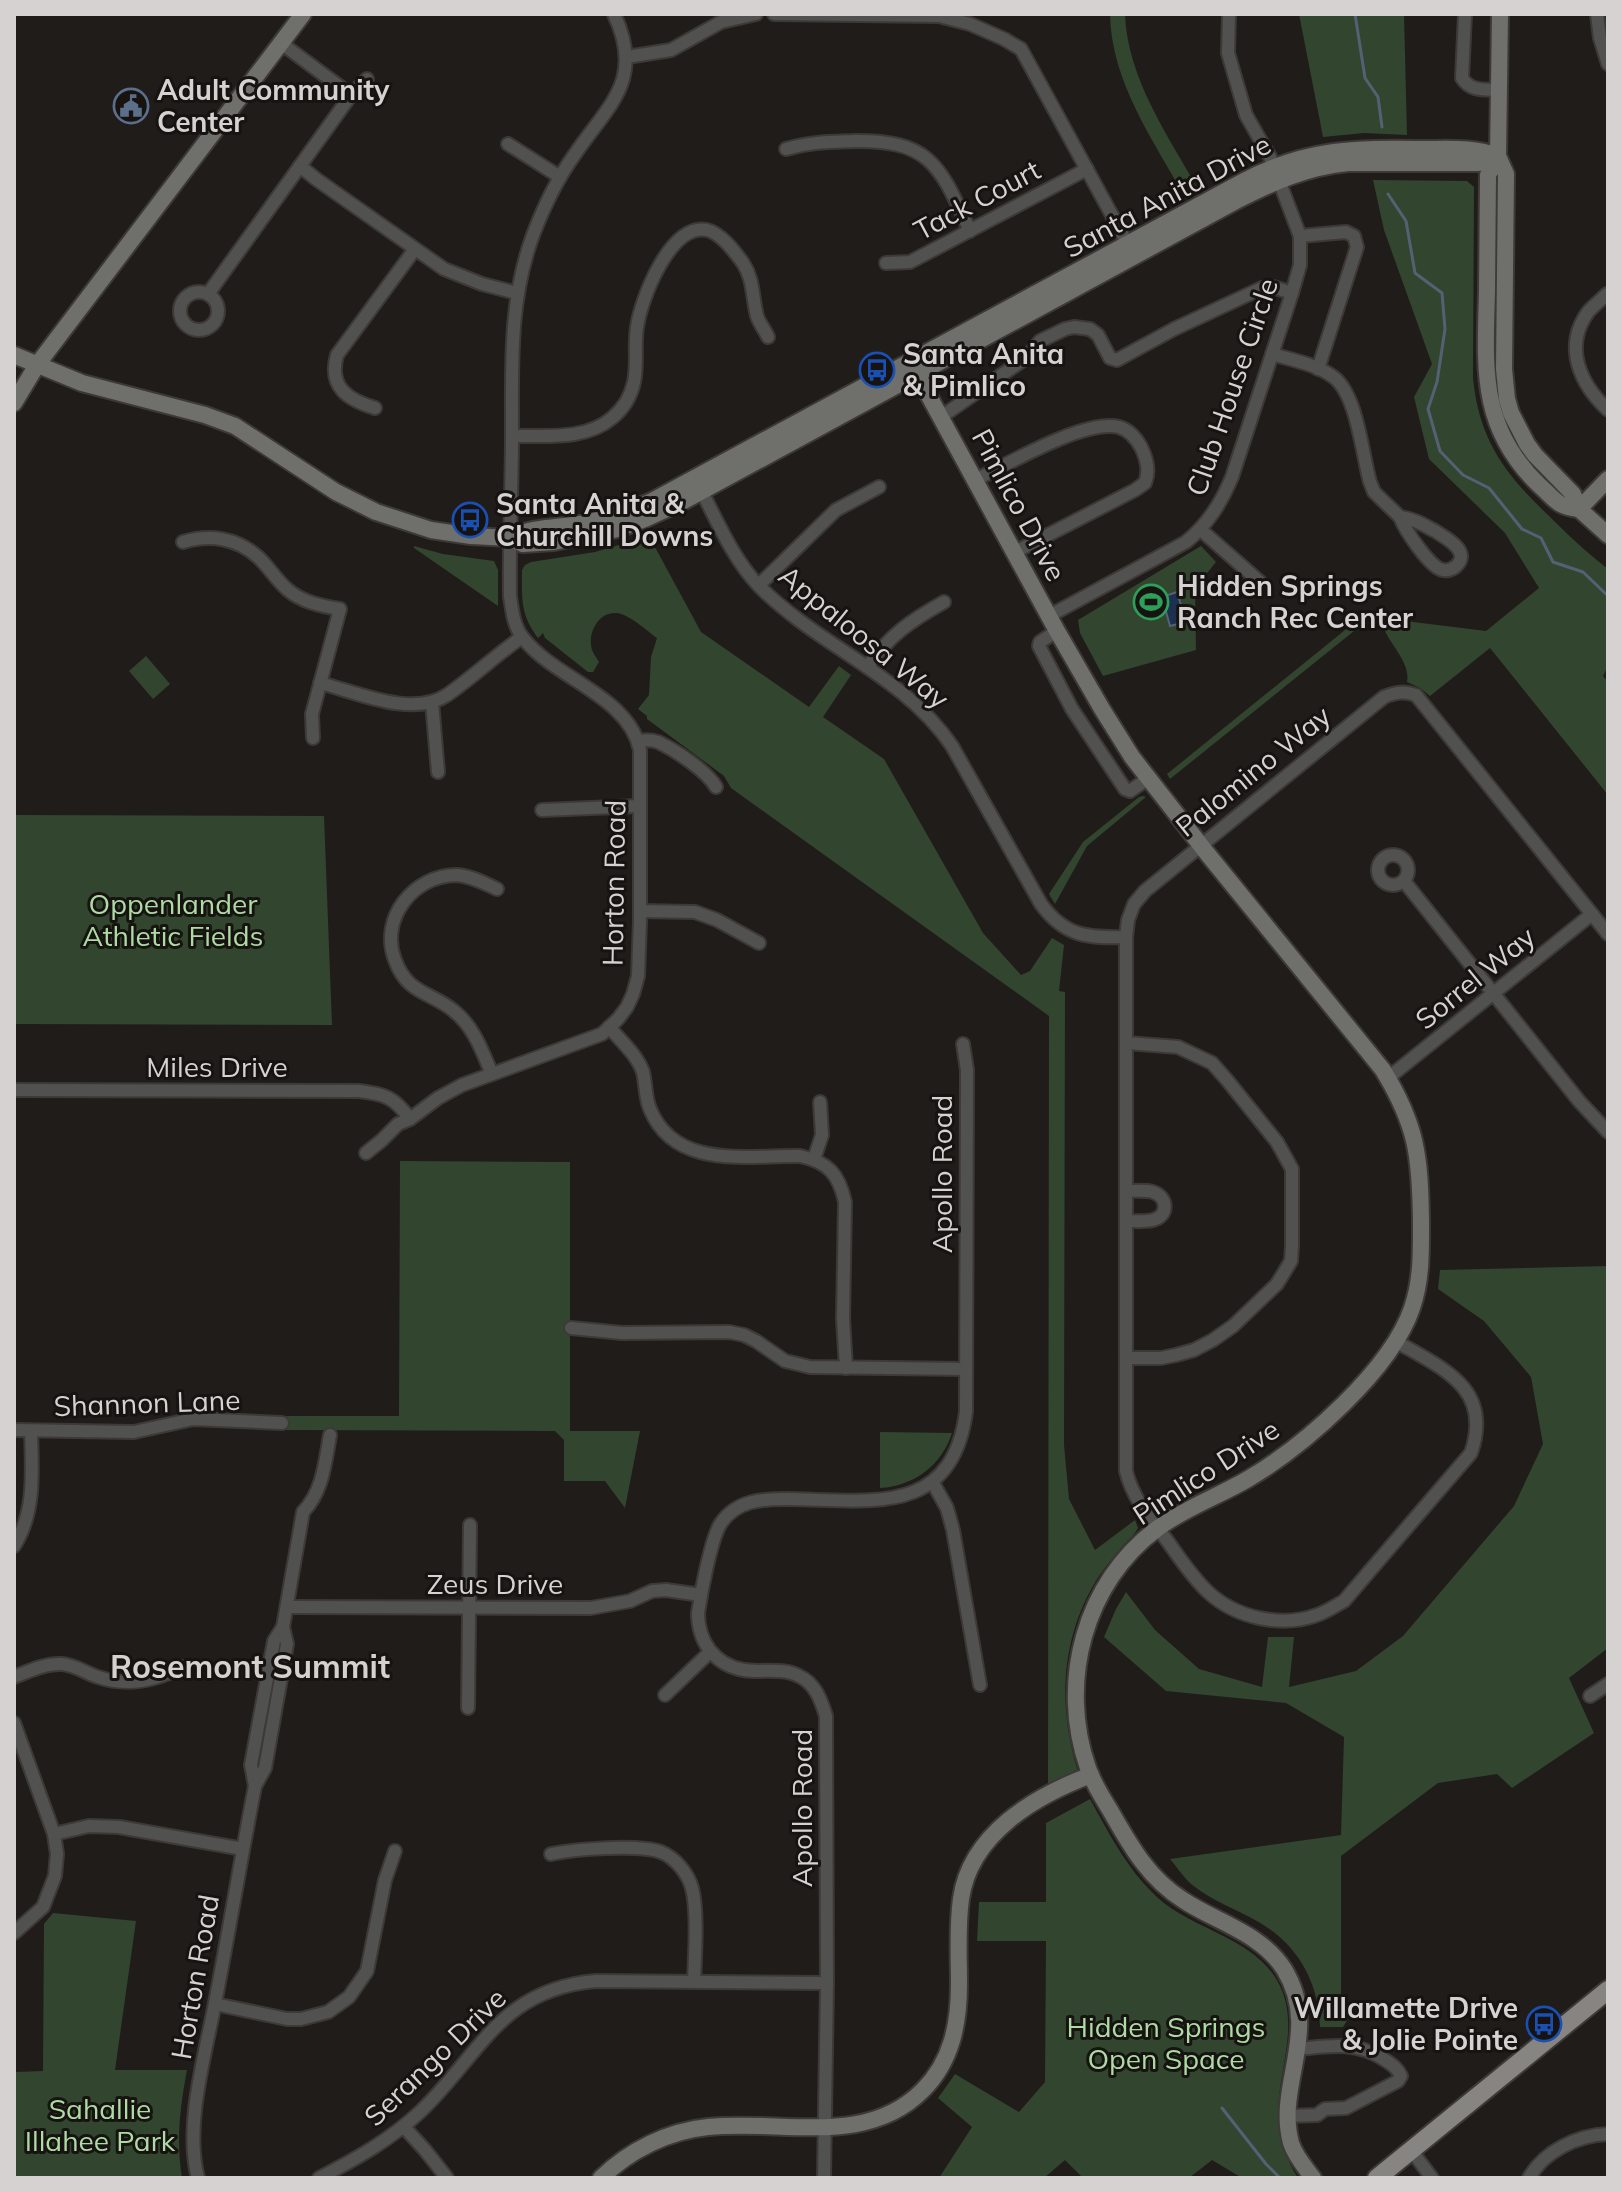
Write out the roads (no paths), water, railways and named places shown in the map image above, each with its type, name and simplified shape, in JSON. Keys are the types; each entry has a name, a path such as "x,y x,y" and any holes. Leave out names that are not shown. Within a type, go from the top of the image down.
{"main road":[{"path":"14,403 37,365 303,14"},
{"path":"1500,14 1498,156 1506,174 1504,369 1507,399 1516,424 1535,455 1573,494 1579,509 1608,535"},
{"path":"1498,156 1488,175 1488,391 1506,444 1520,465 1562,507 1579,509"},
{"name":"Santa Anita Drive","path":"14,355 82,383 205,415 235,426 318,482 376,512 431,530 511,538 523,544 572,539 645,519 702,492 915,369 1131,250 1254,191 1277,173 1296,173 1329,165 1363,162 1479,163 1498,156"},
{"name":"Santa Anita Drive","path":"511,538 523,531 594,521 652,501 915,369"},
{"name":"Pimlico Drive","path":"915,369 1057,631 1132,757 1388,1078 1408,1117 1415,1142 1420,1169 1421,1270 1412,1309 1397,1342 1345,1401 1282,1457 1232,1489 1157,1528 1129,1554 1106,1584 1090,1617 1082,1641 1075,1684 1082,1747 1091,1775 1141,1863 1186,1902 1266,1948 1289,1979 1296,1998 1299,2022 1289,2116 1292,2145 1313,2178"},
{"path":"1579,509 1608,479"},
{"path":"601,2178 642,2148 684,2131 721,2126 826,2127 865,2124 909,2102 930,2083 948,2051 957,2023 961,1900 973,1863 991,1837 1011,1817 1091,1775"},
{"path":"1377,2178 1608,1990"}],"street":[{"path":"614,14 622,31 627,57 622,82 614,100 560,177 533,236 517,293 512,344 512,612 522,637 540,656 626,719 638,741 656,741 711,779 716,787"},
{"path":"627,57 671,50 721,22 756,14"},
{"path":"774,14 939,16 970,24 1021,49 1131,250"},
{"name":"Club House Circle","path":"1049,616 1186,542 1201,530 1220,505 1292,293 1300,265 1300,236 1277,173 1246,115 1228,53 1229,14"},
{"path":"1465,14 1462,78 1467,86 1474,89 1499,90"},
{"path":"1597,14 1608,64"},
{"path":"281,43 351,95"},
{"path":"208,294 351,95 367,79"},
{"path":"786,149 807,142 880,141 910,148 928,159 942,173 970,231"},
{"path":"508,144 560,177"},
{"path":"300,166 444,269 463,278 517,293"},
{"name":"Tack Court","path":"886,263 910,262 1087,169"},
{"path":"512,436 582,433 602,426 618,413 628,399 634,382 637,328 648,288 671,250 683,237 693,232 710,230 744,265 752,280 757,317 768,337"},
{"path":"1300,236 1346,232 1354,236 1357,247 1318,369"},
{"path":"375,408 358,403 345,394 334,372 337,355 415,249"},
{"path":"941,417 1026,358 1040,341 1065,329 1090,329 1098,335 1110,358 1117,360 1254,291 1273,287 1292,293"},
{"path":"1607,294 1589,311 1579,329 1577,353 1585,383 1608,410"},
{"path":"1272,354 1318,369 1333,376 1343,386 1352,407 1374,492 1400,517 1404,528 1434,566 1450,570 1458,565 1461,556 1459,548 1451,541 1415,519 1400,517"},
{"path":"975,480 1050,444 1093,428 1122,428 1133,435 1143,451 1148,469 1145,483 1015,552"},
{"path":"759,585 836,510 879,487"},
{"name":"Appaloosa Way","path":"702,492 743,566 759,585 786,610 867,667 938,725 1041,904 1053,919 1064,928 1085,936 1126,937"},
{"path":"1201,530 1260,582"},
{"path":"183,542 209,538 236,543 258,557 277,580 298,597 340,609 312,714 313,738"},
{"path":"867,667 884,644 905,625 944,602"},
{"path":"1057,631 1040,642 1039,646 1072,709 1125,789 1130,791 1150,777"},
{"path":"320,683 400,704 432,702 445,697 522,637"},
{"name":"Palomino Way","path":"1397,1342 1449,1373 1465,1388 1475,1412 1477,1436 1471,1453 1344,1601 1319,1615 1283,1620 1255,1618 1225,1605 1207,1591 1157,1528 1134,1494 1126,1471 1126,937 1134,904 1200,844 1384,697 1404,691 1416,695 1608,934"},
{"path":"432,702 438,772"},
{"name":"Horton Road","path":"366,1153 398,1124 462,1085 591,1039 609,1027 627,1007 636,983 640,911 638,741"},
{"path":"542,810 640,806"},
{"path":"492,1074 476,1038 463,1020 443,1003 420,992 406,980 395,961 391,939 394,919 402,903 424,883 460,875 497,889"},
{"path":"1404,881 1492,994 1593,1118 1608,1132"},
{"path":"640,911 695,912 759,943"},
{"name":"Sorrel Way","path":"1388,1078 1592,914"},
{"path":"609,1027 636,1058 650,1108 659,1125 682,1146 711,1155 800,1156 814,1159 835,1176 845,1202 843,1319 846,1368"},
{"path":"1126,1358 1176,1355 1213,1340 1233,1326 1277,1284 1291,1261 1292,1246 1292,1169 1277,1142 1234,1089 1212,1063 1195,1053 1178,1047 1127,1043"},
{"name":"Apollo Road","path":"933,1483 948,1465 961,1441 966,1412 967,1070 963,1044"},
{"name":"Miles Drive","path":"14,1090 359,1091 388,1096 410,1119"},
{"path":"814,1159 822,1135 820,1102"},
{"path":"1126,1191 1151,1191 1163,1200 1165,1209 1156,1220 1126,1221"},
{"path":"571,1328 622,1333 729,1332 756,1341 785,1361 821,1368 966,1369"},
{"name":"Shannon Lane","path":"14,1430 134,1432 193,1419 282,1423"},
{"path":"14,1546 28,1515 31,1431"},
{"name":"Horton Road","path":"198,2178 193,2153 193,2126 255,1786 251,1765 274,1641 283,1627 303,1512 315,1500 321,1483 330,1435"},
{"path":"665,1695 710,1652 698,1625 701,1595 717,1531 727,1516 742,1505 763,1499 887,1499 909,1494 933,1483 947,1508 953,1530 980,1685"},
{"path":"468,1708 470,1525"},
{"name":"Zeus Drive","path":"287,1607 591,1608 630,1601 652,1591 701,1595"},
{"name":"Apollo Road","path":"710,1652 721,1661 744,1670 798,1675 809,1683 826,1716 824,2178"},
{"path":"14,1677 44,1666 61,1664 110,1681 141,1682 155,1680 182,1667"},
{"path":"1590,1696 1608,1684"},
{"path":"14,1723 54,1834 57,1854 55,1876 49,1893 38,1913 14,1933"},
{"path":"54,1834 89,1826 119,1827 243,1849"},
{"path":"551,1854 589,1849 643,1849 659,1851 674,1860 686,1874 693,1892 694,1981"},
{"path":"215,2004 287,2019 301,2019 328,2012 349,1997 367,1971 385,1880 395,1851"},
{"name":"Serango Drive","path":"319,2178 378,2146 404,2127 511,2012 561,1986 579,1982 827,1983"},
{"path":"1289,2116 1317,2115 1325,2109 1346,2108 1398,2081 1401,2076 1398,2068 1371,2051 1354,2046 1298,2049"},
{"path":"404,2127 447,2178"},
{"path":"1529,2178 1543,2162 1577,2138 1608,2134"},
{"path":"1411,2150 1432,2178"}],"water":[{"path":"1177,592 1186,622 1170,626 1162,597"}],"waterway":[{"path":"1355,14 1365,78 1378,97 1382,127"},
{"path":"1388,194 1406,221 1415,273 1442,293 1445,329 1437,382 1428,409 1440,451 1463,475 1489,488 1522,529 1541,538 1553,562 1583,572 1608,596"},
{"path":"1222,2108 1280,2178"}],"place":[{"name":"Adult Community Center","path":"131,106"},
{"name":"Santa Anita & Pimlico","path":"877,370"},
{"name":"Santa Anita & Churchill Downs","path":"470,520"},
{"name":"Hidden Springs Ranch Rec Center","path":"1151,602"},
{"name":"Willamette Drive & Jolie Pointe","path":"1544,2024"}],"district":[{"name":"Rosemont Summit","path":"250,1667"}],"park label":[{"name":"Oppenlander Athletic Fields","path":"173,920"},
{"name":"Hidden Springs Open Space","path":"1166,2043"},
{"name":"Sahallie Illahee Park","path":"100,2125"}]}
